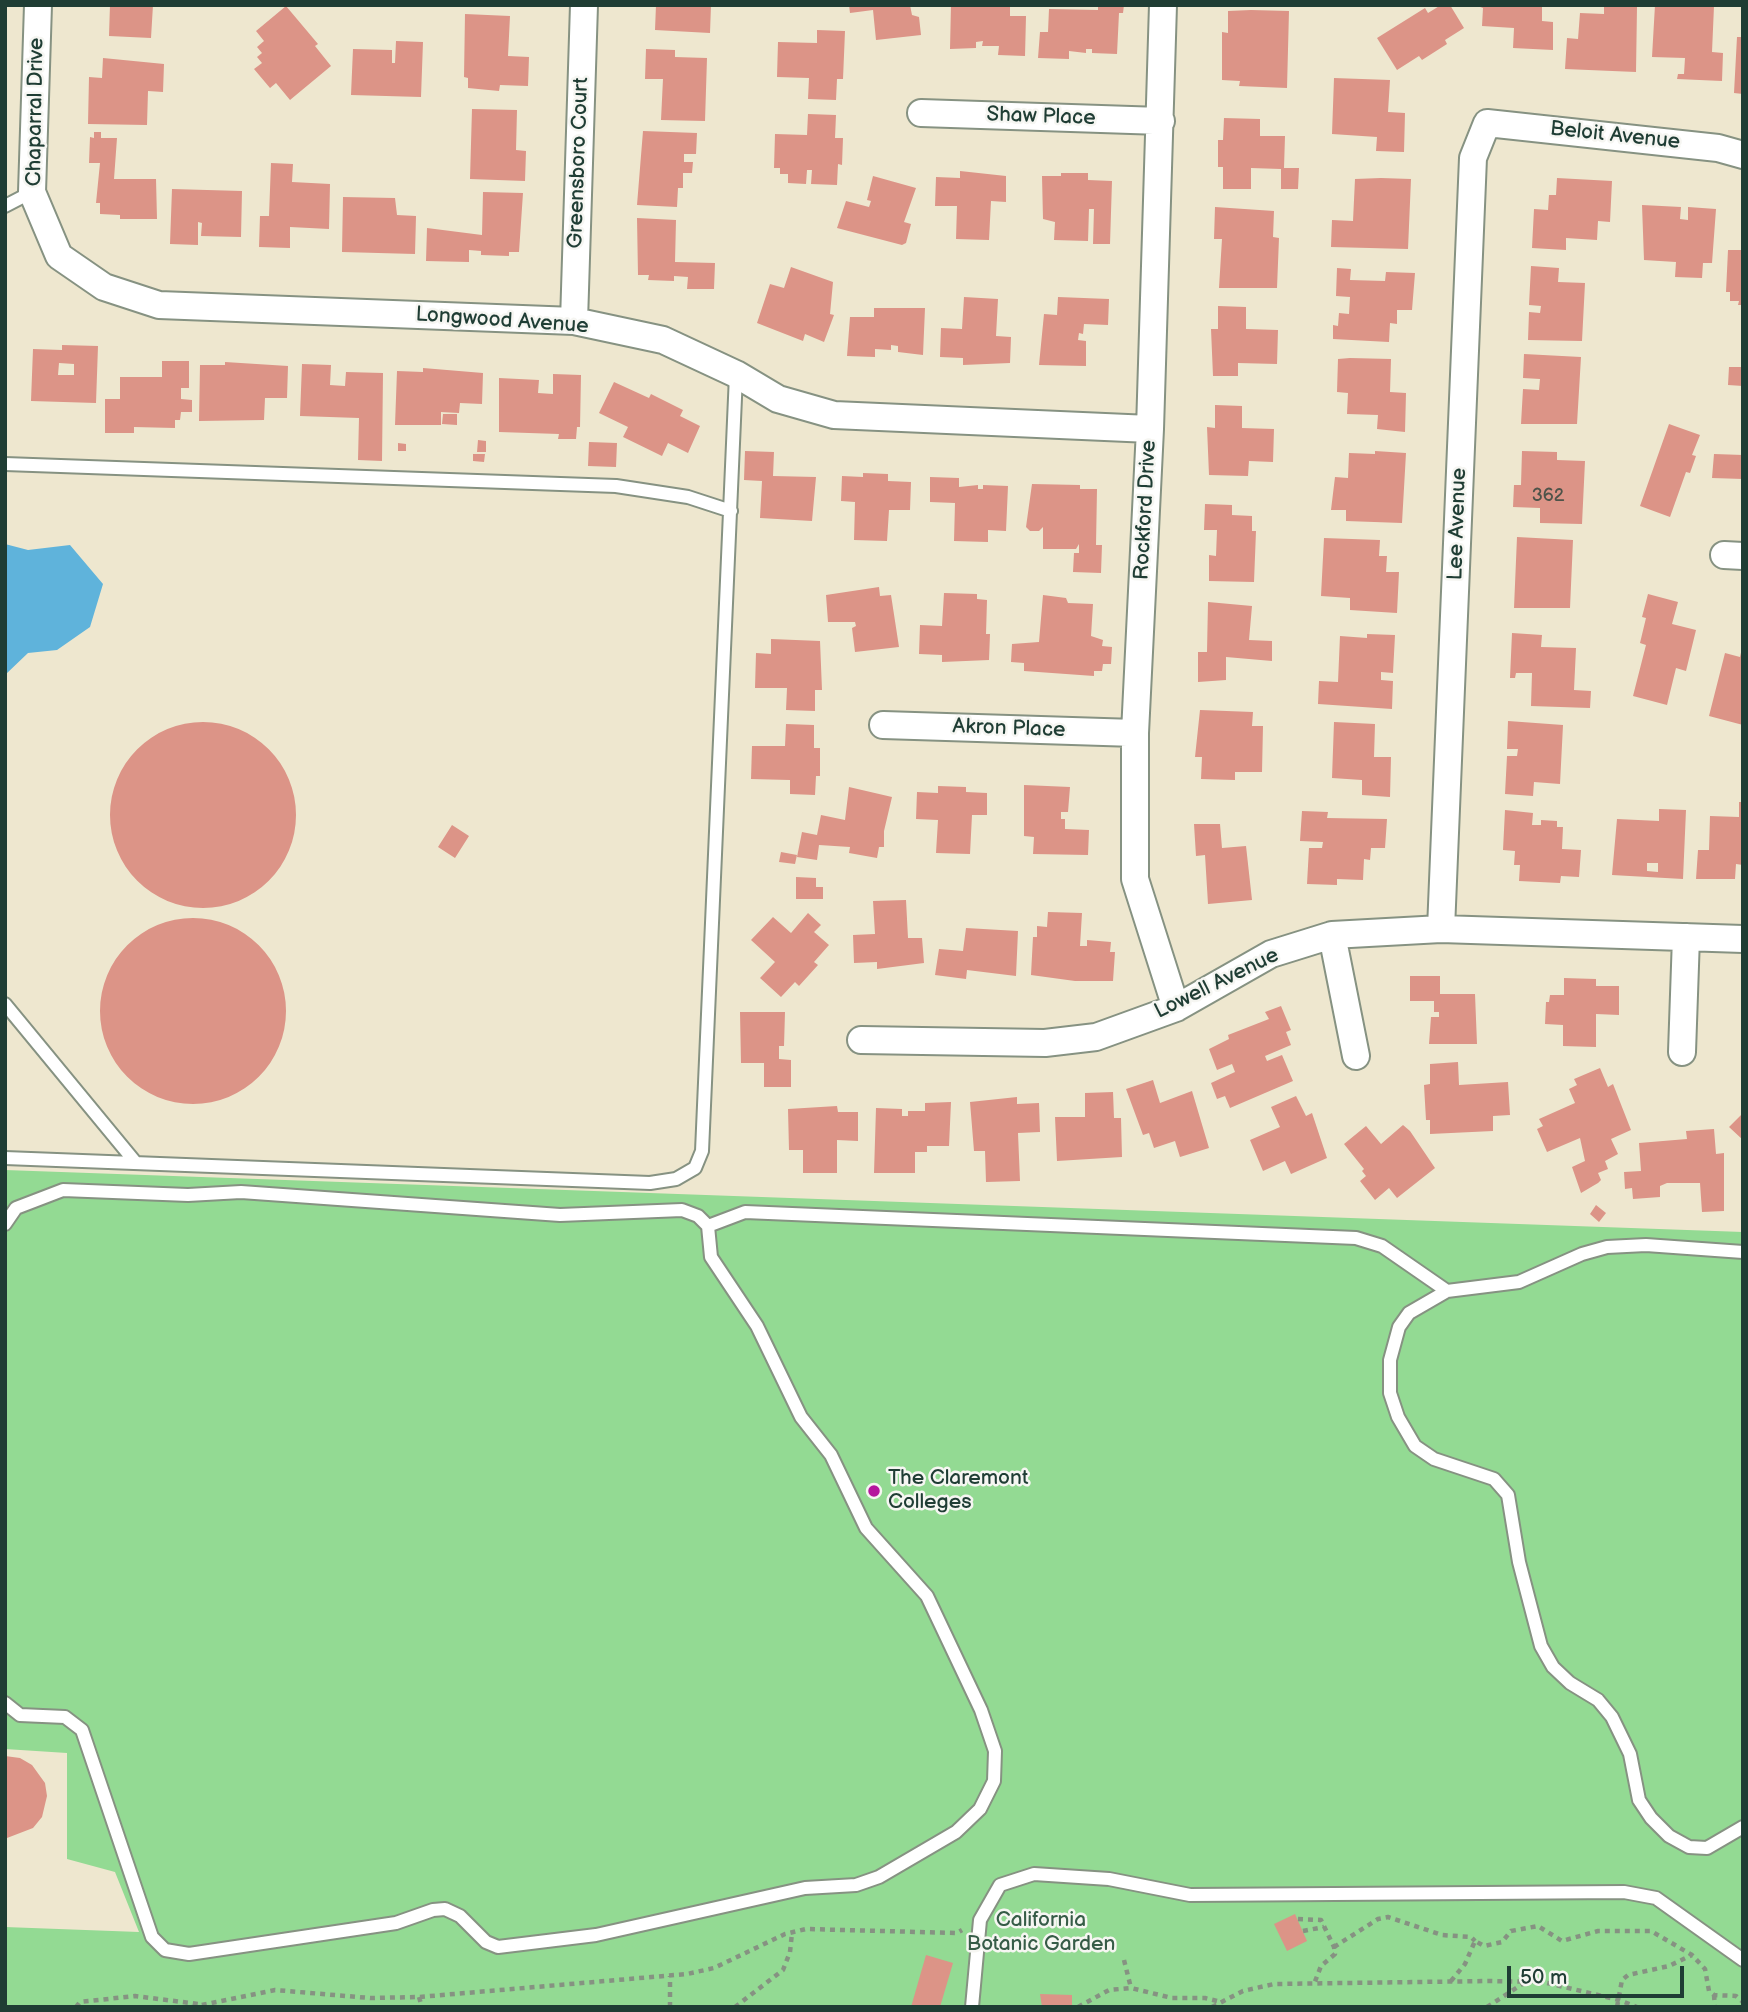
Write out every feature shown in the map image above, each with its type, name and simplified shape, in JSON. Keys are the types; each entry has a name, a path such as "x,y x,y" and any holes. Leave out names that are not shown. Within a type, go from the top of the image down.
{"street":[{"name":"Chaparral Drive","path":"38,5 32,192 59,256"},
{"name":"Greensboro Court","path":"574,321 584,5"},
{"name":"Rockford Drive","path":"1163,5 1150,429 1135,733 1135,878 1176,1008"},
{"name":"Shaw Place","path":"920,113 1161,121"},
{"name":"Beloit Avenue","path":"1487,123 1718,148 1743,155"},
{"name":"Lee Avenue","path":"1441,929 1473,159 1487,123"},
{"name":"Longwood Avenue","path":"59,256 104,287 159,305 574,321 663,340 736,374 778,399 834,415 1150,429"},
{"name":"Akron Place","path":"883,725 1135,733"},
{"name":"Lowell Avenue","path":"861,1040 1045,1043 1096,1037 1176,1008 1271,954 1332,935 1441,929 1743,939"},
{"path":"1332,935 1356,1056"},
{"path":"1682,1052 1686,937"}],"lane":[{"path":"5,206 32,192"},
{"path":"5,1158 650,1183 676,1179 695,1168 702,1152 736,374"},
{"path":"5,464 616,486 688,497 731,511"},
{"path":"5,1004 136,1163"},
{"path":"5,1224 16,1208 63,1190 188,1195 241,1192 466,1206 560,1215 682,1210 698,1216 708,1226 711,1257 757,1326 801,1417 831,1454 866,1528 927,1596 981,1710 995,1751 994,1781 980,1809 956,1832 879,1877 856,1885 805,1888 596,1935 498,1947 486,1942 460,1916 445,1909 433,1910 396,1923 189,1954 165,1950 152,1937 82,1730 65,1717 20,1715 5,1703"},
{"path":"708,1226 746,1212 1356,1238 1382,1246 1447,1291"},
{"path":"1743,1252 1646,1245 1607,1247 1583,1254 1519,1282 1447,1291 1409,1313 1399,1327 1390,1360 1390,1393 1398,1417 1415,1446 1434,1460 1494,1479 1508,1495 1518,1562 1541,1646 1553,1667 1570,1683 1598,1700 1612,1717 1630,1754 1639,1800 1651,1818 1669,1836 1689,1847 1707,1848 1743,1827"},
{"path":"972,2007 980,1920 1000,1885 1034,1874 1109,1879 1190,1895 1624,1892 1656,1898 1743,1960"}],"path":[{"path":"1334,1947 1378,1919 1388,1917 1442,1935 1471,1937 1484,1946 1502,1942 1511,1931 1538,1926 1562,1941 1598,1931 1651,1931 1692,1955 1705,1969 1709,1991 1714,1995 1736,1996 1743,2003"},
{"path":"1298,1919 1321,1920 1334,1947 1335,1954 1321,1966 1314,1984"},
{"path":"192,2007 275,1990 370,1998 419,1997 670,1976 714,1968 806,1929 957,1933 980,1920"},
{"path":"1303,1931 1324,1927"},
{"path":"735,2007 783,1970 790,1952 792,1933"},
{"path":"1450,1982 1465,1964 1475,1941"},
{"path":"1617,2007 1622,1980 1628,1975 1669,1966 1692,1955"},
{"path":"1124,1960 1131,1988"},
{"path":"670,1976 670,2007"},
{"path":"1487,2007 1525,1982"},
{"path":"1212,2007 1243,1991 1274,1984 1543,1982 1619,2000 1637,2007"},
{"path":"1078,2007 1109,1990 1131,1988 1172,1998 1205,1997 1218,2002"},
{"path":"1714,1995 1715,2007"},
{"path":"76,2007 80,2002 135,1996 198,2004"},
{"path":"419,1997 422,2007"}],"green space":[{"name":"The Claremont Colleges","path":"5,1170 1743,1232 1743,2007 5,2007 5,1927 139,1932 115,1872 67,1859 67,1753 5,1749"}],"water":[{"path":"5,544 28,550 70,545 103,584 90,627 57,650 28,653 5,675"}],"building":[{"path":"110,5 153,5 151,38 109,36"},
{"path":"656,5 711,5 710,33 655,30"},
{"path":"849,5 910,5 912,15 919,17 921,35 876,40 873,10 850,13"},
{"path":"951,5 1010,5 1010,16 1026,16 1025,56 998,55 999,46 982,46 983,41 976,42 976,48 950,49"},
{"path":"1098,5 1124,5 1123,13 1119,13 1117,54 1092,53 1092,49 1086,49 1086,53 1069,51 1069,59 1038,58 1040,32 1048,32 1049,9 1098,10"},
{"path":"1441,5 1450,5 1464,28 1445,40 1447,44 1422,60 1419,56 1397,70 1377,38 1425,8 1428,13"},
{"path":"1475,5 1542,5 1542,21 1553,22 1553,50 1513,48 1514,28 1482,26 1483,8"},
{"path":"1655,5 1714,6 1712,52 1723,53 1722,81 1677,79 1678,74 1684,74 1685,58 1652,57"},
{"path":"286,6 318,44 315,46 331,66 290,100 276,83 270,88 254,69 262,63 257,57 262,53 257,47 264,41 256,31"},
{"path":"1604,6 1637,7 1636,72 1565,69 1567,38 1578,39 1580,13 1604,14"},
{"path":"1228,11 1289,11 1287,88 1239,86 1240,81 1222,80 1222,32 1228,33"},
{"path":"465,14 510,16 508,56 529,57 528,86 500,85 499,91 468,88 468,78 464,77"},
{"path":"817,30 845,31 843,79 837,79 836,100 808,99 809,78 777,77 778,42 817,43"},
{"path":"1737,37 1743,37 1743,94 1734,93"},
{"path":"396,41 423,42 421,97 351,95 353,49 392,50 392,63 395,63"},
{"path":"646,49 675,50 675,57 707,58 705,121 661,120 663,79 645,79"},
{"path":"103,58 164,64 163,92 148,91 147,125 88,124 89,77 102,78"},
{"path":"1334,78 1390,80 1388,112 1405,113 1404,152 1376,151 1377,137 1332,134"},
{"path":"472,109 517,110 516,150 526,151 525,181 470,179"},
{"path":"808,114 836,115 835,138 843,138 842,165 838,164 837,185 811,184 812,170 807,170 806,184 788,183 788,174 780,174 780,168 774,168 775,134 807,135"},
{"path":"1224,118 1260,119 1260,136 1285,136 1284,168 1299,168 1298,189 1281,189 1281,169 1251,168 1251,189 1223,189 1223,167 1218,167 1218,140 1223,140"},
{"path":"643,131 697,133 696,154 684,154 684,162 693,162 692,173 683,173 683,188 678,188 677,207 637,205"},
{"path":"94,132 101,132 101,138 117,138 114,179 156,179 157,219 120,219 120,215 100,214 100,203 96,203 100,163 89,163 90,137 94,138"},
{"path":"271,163 293,164 292,182 330,184 329,229 290,227 290,248 259,247 260,216 269,216"},
{"path":"960,171 1006,176 1006,202 991,201 989,240 956,239 957,206 935,206 936,177 960,178"},
{"path":"1061,173 1088,173 1088,180 1112,181 1110,244 1093,244 1094,209 1089,209 1088,241 1054,240 1055,222 1043,219 1042,176 1061,176"},
{"path":"873,176 916,188 904,222 911,224 906,243 902,245 837,228 846,201 869,207 871,201 867,200"},
{"path":"1557,178 1612,181 1610,222 1598,221 1597,240 1566,238 1566,250 1532,248 1534,209 1548,210 1549,195 1556,195"},
{"path":"1355,179 1411,179 1408,249 1331,247 1332,220 1353,221"},
{"path":"172,189 242,191 241,237 201,236 202,223 198,222 198,245 170,244"},
{"path":"483,192 523,193 519,252 509,252 509,256 481,255 481,251 469,250 469,262 426,261 427,228 482,235"},
{"path":"343,197 395,198 397,215 416,216 415,254 342,252"},
{"path":"1642,205 1681,207 1680,219 1688,220 1688,207 1716,209 1712,263 1703,263 1702,278 1675,277 1676,262 1644,260"},
{"path":"1215,207 1274,211 1273,237 1279,238 1277,288 1219,288 1222,239 1214,239"},
{"path":"637,218 676,220 675,262 715,263 714,289 687,289 688,277 674,276 674,281 648,280 649,275 638,275"},
{"path":"1728,250 1743,250 1743,305 1738,305 1739,301 1730,301 1730,292 1726,292"},
{"path":"1531,266 1559,268 1558,282 1585,283 1582,341 1528,340 1529,312 1540,313 1541,306 1529,305"},
{"path":"791,267 833,282 830,314 834,315 824,342 805,334 803,341 757,323 770,284 784,288"},
{"path":"1337,268 1351,269 1350,280 1385,281 1386,272 1415,273 1412,310 1397,310 1397,324 1390,323 1389,342 1333,339 1333,325 1338,326 1339,313 1349,314 1350,297 1336,296"},
{"path":"964,297 998,299 996,336 1011,337 1010,363 963,365 963,358 940,357 941,328 962,329"},
{"path":"1058,297 1109,299 1108,325 1084,324 1083,334 1079,333 1078,340 1086,341 1086,366 1039,365 1044,314 1057,315"},
{"path":"1218,306 1246,307 1246,329 1278,330 1277,364 1238,363 1238,376 1213,376 1211,329 1218,329"},
{"path":"874,308 925,308 923,355 898,352 898,346 891,345 891,350 875,349 875,357 847,356 850,317 874,317"},
{"path":"62,345 98,346 96,403 31,401 33,349 62,350","holes":["59,363 74,364 74,375 58,375"]},
{"path":"1524,354 1581,357 1577,424 1521,424 1523,389 1539,390 1540,379 1523,378"},
{"path":"1338,359 1391,359 1390,392 1406,393 1405,432 1377,429 1378,415 1347,414 1348,393 1337,392"},
{"path":"162,361 189,361 189,388 181,388 181,399 192,400 192,412 181,412 180,420 175,420 175,428 134,427 134,433 105,433 105,399 120,399 120,377 162,377"},
{"path":"225,362 288,366 287,398 265,398 264,420 199,421 200,365 225,365"},
{"path":"302,364 331,365 330,385 345,386 346,372 383,373 382,461 358,460 359,418 300,416"},
{"path":"1729,367 1743,367 1743,386 1728,385"},
{"path":"423,368 483,373 482,404 460,403 459,413 441,412 441,425 395,425 397,371 423,372"},
{"path":"553,374 581,375 580,427 577,427 576,439 558,439 559,434 499,432 499,378 539,380 538,393 553,394"},
{"path":"614,382 649,398 651,394 683,410 680,416 700,426 688,453 668,443 662,456 623,437 628,427 599,413"},
{"path":"1215,405 1242,406 1242,428 1274,429 1273,462 1249,461 1248,476 1209,475 1207,427 1215,428"},
{"path":"443,414 457,414 457,425 442,424"},
{"path":"1669,424 1700,435 1692,455 1696,456 1690,473 1686,472 1670,517 1640,506"},
{"path":"478,440 486,441 486,452 477,452"},
{"path":"589,442 617,443 616,467 588,466"},
{"path":"398,443 406,444 406,451 398,451"},
{"path":"745,451 774,452 773,476 816,477 812,521 760,518 762,481 744,480"},
{"path":"1375,451 1406,453 1402,523 1346,521 1346,510 1331,510 1335,477 1348,478 1349,453 1375,454"},
{"path":"1522,451 1557,452 1557,460 1585,461 1582,524 1540,523 1540,508 1513,507 1514,485 1521,485"},
{"path":"473,454 485,454 484,462 473,461"},
{"path":"1714,454 1743,455 1743,479 1712,478"},
{"path":"863,473 888,474 888,481 911,482 910,510 889,510 887,541 854,540 855,502 841,501 842,476 863,477"},
{"path":"930,477 959,478 959,487 978,485 978,489 983,489 983,485 1008,486 1006,531 988,530 988,542 954,541 955,503 930,502"},
{"path":"1032,484 1080,485 1080,489 1097,489 1096,545 1102,545 1101,573 1073,572 1074,553 1079,553 1079,544 1076,549 1043,549 1043,527 1039,531 1030,531 1026,527"},
{"path":"1205,504 1232,505 1232,515 1252,516 1252,531 1256,531 1254,582 1209,581 1209,555 1216,556 1217,530 1204,530"},
{"path":"1517,537 1573,540 1570,608 1514,608"},
{"path":"1324,538 1380,540 1379,556 1387,556 1386,572 1399,572 1397,613 1350,610 1350,598 1321,596"},
{"path":"879,587 880,596 891,595 899,647 855,652 852,628 856,626 855,622 828,622 826,595"},
{"path":"944,593 977,594 977,599 987,600 986,634 990,634 989,660 942,662 942,655 919,654 920,625 942,626"},
{"path":"1648,594 1678,602 1672,624 1696,630 1686,671 1676,668 1667,705 1633,696 1646,645 1640,643 1646,618 1642,617"},
{"path":"1043,595 1066,598 1068,603 1093,604 1091,636 1103,640 1102,646 1112,647 1111,664 1103,664 1102,671 1094,671 1094,676 1024,671 1024,663 1011,662 1012,644 1039,642"},
{"path":"1208,602 1252,606 1249,640 1272,641 1272,661 1226,657 1226,680 1198,682 1198,652 1207,652"},
{"path":"1512,633 1542,635 1541,647 1576,648 1574,690 1591,691 1590,708 1531,706 1532,673 1516,673 1515,678 1510,678"},
{"path":"1367,634 1395,635 1393,673 1381,672 1381,680 1393,681 1392,709 1318,704 1319,681 1338,682 1340,636 1367,638"},
{"path":"771,639 820,641 822,690 815,690 815,711 786,710 787,688 755,688 756,653 771,654"},
{"path":"1742,648 1743,725 1709,716 1725,653 1740,657"},
{"path":"1200,710 1253,712 1252,726 1263,726 1262,772 1235,772 1235,780 1201,779 1202,757 1195,757"},
{"path":"1508,721 1563,725 1560,784 1534,782 1533,796 1505,794 1507,756 1517,756 1518,749 1507,749"},
{"path":"203,722 221,723 239,729 255,737 269,749 281,763 289,779 295,797 295,833 289,851 281,867 269,881 255,893 239,901 221,907 203,908 185,907 167,901 151,893 137,881 125,867 117,851 111,833 110,815 111,797 117,779 125,763 137,749 151,737 167,729 185,723"},
{"path":"1334,722 1375,724 1374,757 1391,757 1390,797 1362,795 1362,780 1332,778"},
{"path":"786,724 814,725 814,748 820,748 820,776 816,776 815,795 790,794 790,780 751,779 752,746 785,746"},
{"path":"1024,785 1070,787 1068,812 1061,812 1061,819 1065,819 1065,829 1089,830 1088,855 1033,854 1034,837 1024,836"},
{"path":"938,786 966,787 966,792 987,793 987,815 972,815 970,854 936,853 938,820 916,819 917,792 938,793"},
{"path":"849,787 892,797 884,831 884,847 879,847 877,858 849,853 850,847 819,845 817,860 797,857 802,832 817,835 821,815 845,820"},
{"path":"1739,802 1743,802 1743,865 1736,864 1735,879 1696,879 1698,850 1709,850 1710,816 1739,817"},
{"path":"1659,809 1686,810 1683,879 1612,875 1617,819 1659,821","holes":["1647,863 1658,863 1658,872 1647,871"]},
{"path":"1505,810 1533,813 1532,825 1541,825 1541,820 1557,821 1557,827 1563,827 1562,849 1581,850 1579,877 1561,876 1560,883 1519,881 1520,865 1514,865 1515,851 1503,850"},
{"path":"1302,811 1328,812 1327,818 1387,819 1385,848 1371,848 1370,860 1364,859 1363,880 1337,879 1337,885 1307,884 1309,848 1322,848 1323,842 1300,841"},
{"path":"1194,824 1220,824 1222,848 1246,846 1252,900 1208,904 1205,855 1196,856"},
{"path":"452,825 469,836 455,858 438,847"},
{"path":"781,852 797,855 795,864 779,862"},
{"path":"796,877 816,878 816,887 823,887 823,899 796,899"},
{"path":"906,900 908,938 922,938 924,963 877,969 877,962 854,963 853,935 875,934 873,901"},
{"path":"1048,912 1082,913 1080,946 1087,946 1087,940 1111,942 1110,952 1115,952 1113,981 1075,981 1031,975 1033,937 1037,937 1037,926 1047,927"},
{"path":"808,913 821,925 814,932 829,945 814,962 818,965 799,986 795,982 781,997 760,978 775,962 751,940 773,917 791,933"},
{"path":"193,918 211,919 229,925 245,933 259,945 271,959 279,975 285,993 285,1029 279,1047 271,1063 259,1077 245,1089 229,1097 211,1103 193,1104 175,1103 157,1097 141,1089 127,1077 115,1063 107,1047 101,1029 100,1011 101,993 107,975 115,959 127,945 141,933 157,925 175,919"},
{"path":"966,928 1018,931 1016,976 967,970 966,979 935,975 939,949 963,951"},
{"path":"1410,976 1440,976 1440,994 1475,994 1477,1044 1429,1044 1431,1017 1439,1017 1439,1012 1434,1012 1434,1001 1410,1001"},
{"path":"1564,978 1596,979 1596,986 1619,986 1619,1015 1596,1014 1596,1047 1563,1046 1563,1025 1545,1024 1546,1002 1549,1002 1550,995 1564,995"},
{"path":"1281,1006 1291,1030 1286,1032 1291,1045 1265,1056 1267,1061 1282,1055 1293,1081 1230,1108 1225,1096 1217,1099 1211,1083 1235,1072 1232,1064 1217,1070 1209,1049 1229,1039 1228,1035 1269,1019 1265,1012"},
{"path":"740,1012 785,1012 784,1046 779,1046 779,1059 791,1060 791,1087 764,1087 764,1063 741,1063"},
{"path":"1458,1062 1459,1085 1508,1082 1510,1115 1493,1116 1493,1131 1430,1134 1430,1120 1426,1120 1424,1085 1430,1084 1430,1064"},
{"path":"1600,1068 1608,1087 1613,1084 1631,1130 1611,1139 1618,1154 1605,1161 1608,1169 1598,1173 1601,1180 1581,1193 1572,1167 1585,1161 1580,1138 1547,1152 1537,1129 1543,1126 1539,1119 1575,1103 1569,1089 1577,1085 1574,1079"},
{"path":"1153,1080 1160,1103 1192,1091 1209,1148 1180,1157 1175,1141 1154,1148 1149,1133 1143,1135 1126,1089"},
{"path":"1113,1092 1114,1118 1121,1118 1122,1157 1057,1161 1055,1117 1085,1117 1085,1093"},
{"path":"1296,1096 1306,1116 1312,1113 1327,1158 1291,1174 1285,1161 1263,1171 1250,1140 1280,1127 1271,1107"},
{"path":"1017,1097 1017,1104 1039,1103 1040,1132 1018,1133 1020,1181 986,1182 985,1151 974,1151 970,1102"},
{"path":"951,1102 949,1146 927,1146 927,1152 915,1152 915,1173 874,1173 876,1108 902,1109 902,1116 908,1116 908,1111 925,1111 925,1103"},
{"path":"837,1106 838,1112 858,1112 858,1141 837,1140 837,1173 803,1173 803,1150 789,1150 788,1109"},
{"path":"1743,1113 1743,1140 1729,1127"},
{"path":"1403,1125 1435,1168 1397,1198 1389,1188 1375,1200 1360,1181 1366,1176 1362,1171 1364,1169 1344,1144 1366,1126 1381,1144"},
{"path":"1714,1129 1716,1154 1724,1153 1724,1211 1702,1212 1700,1183 1667,1183 1660,1186 1660,1197 1633,1199 1632,1188 1625,1189 1624,1172 1641,1171 1639,1143 1687,1139 1686,1131"},
{"path":"1596,1205 1606,1213 1599,1222 1590,1214"},
{"path":"5,1756 20,1758 32,1765 45,1783 47,1796 42,1817 33,1828 7,1838"},
{"path":"1295,1914 1307,1941 1287,1951 1274,1924"},
{"path":"926,1955 953,1963 940,2007 911,2007"},
{"path":"1040,1994 1072,1995 1072,2007 1042,2007"}],"place":[{"name":"The Claremont Colleges","path":"874,1491"}],"park label":[{"name":"California Botanic Garden","path":"1041,1933"}]}
